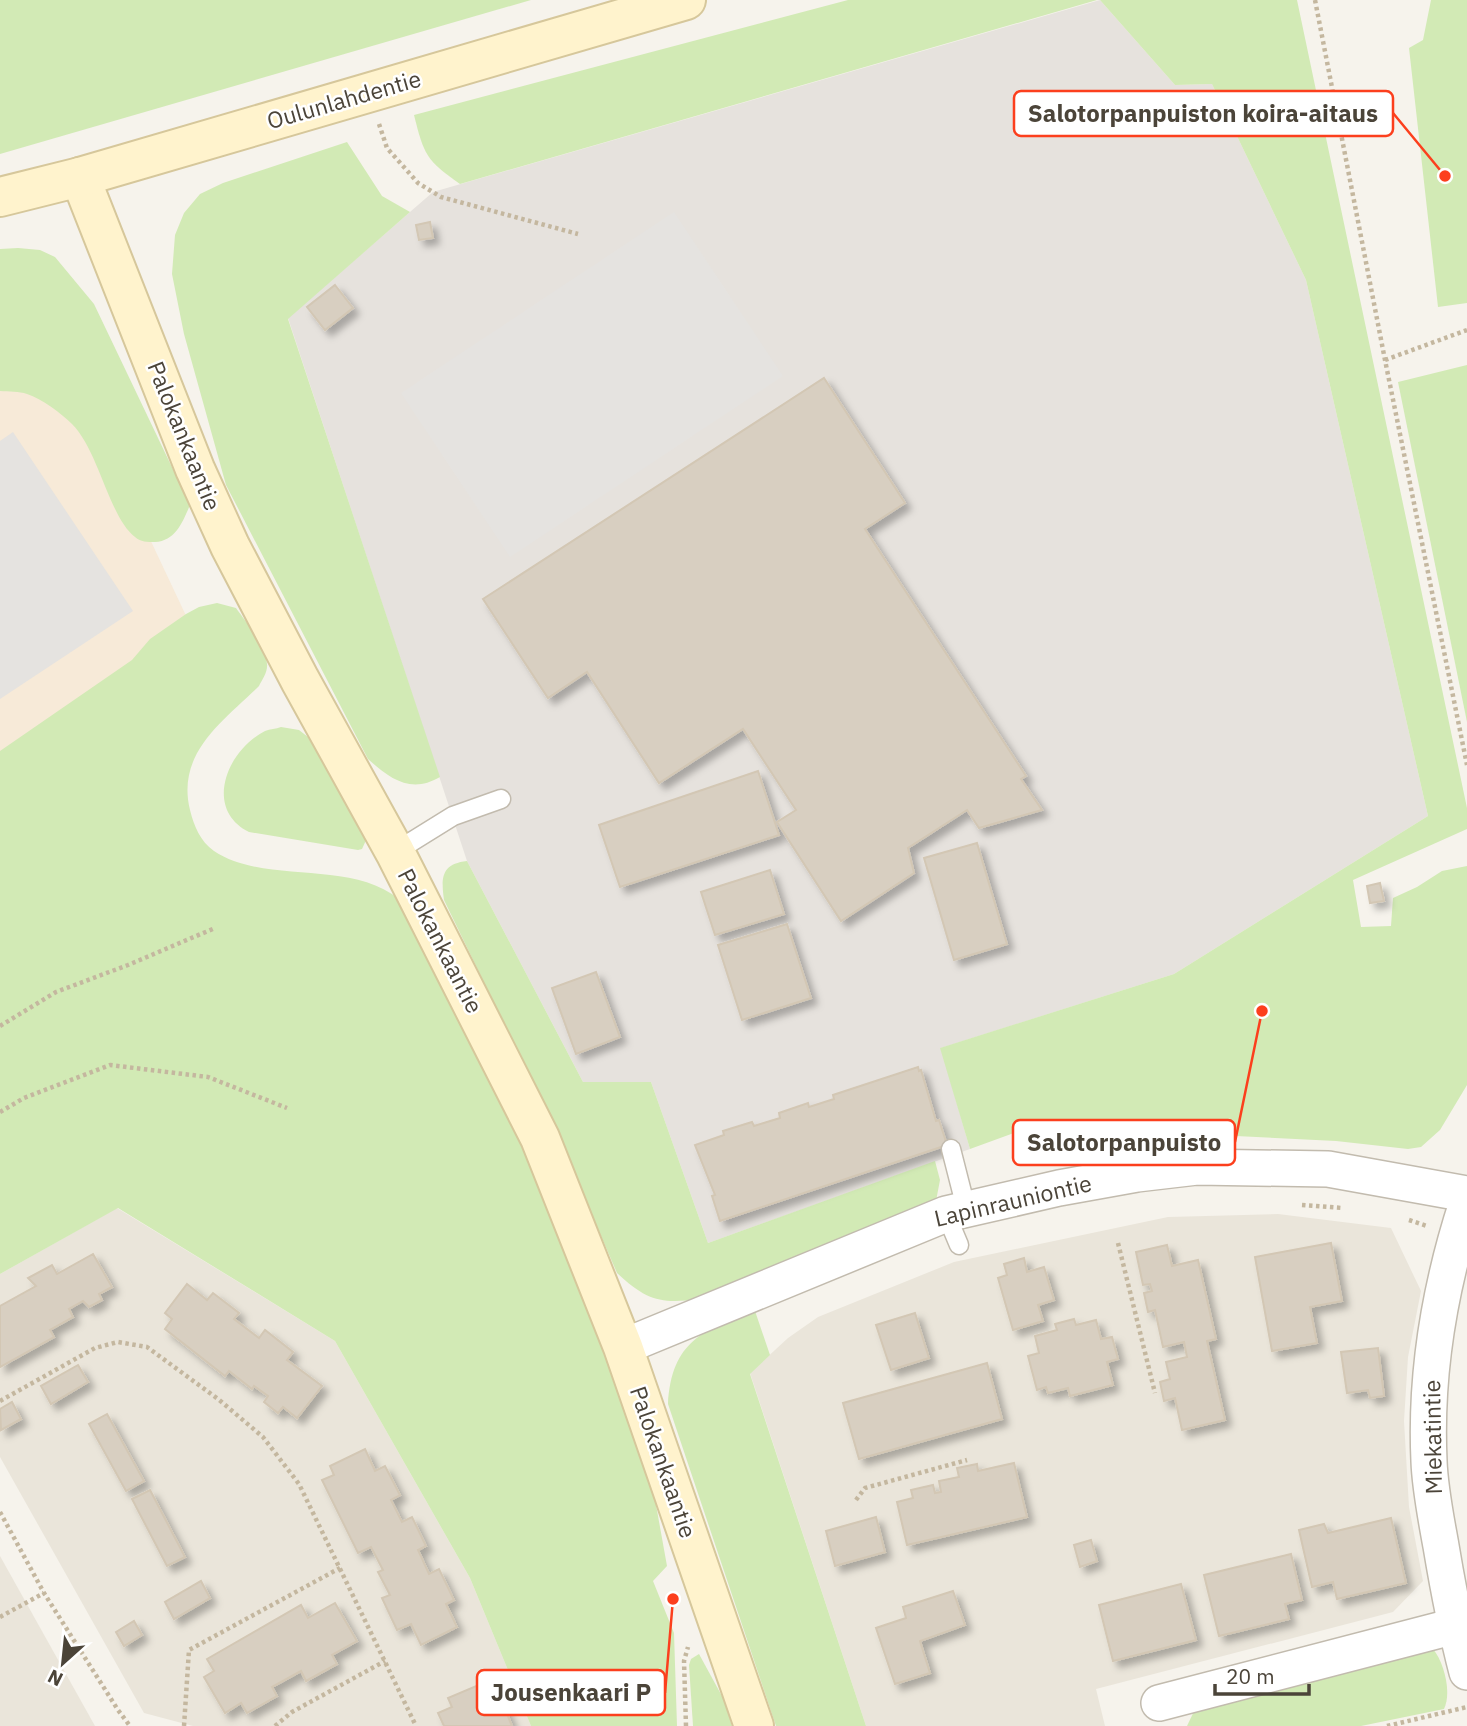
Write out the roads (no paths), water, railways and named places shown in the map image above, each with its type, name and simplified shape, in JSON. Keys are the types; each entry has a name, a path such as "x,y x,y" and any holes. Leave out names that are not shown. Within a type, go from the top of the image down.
{"main road":[{"name":"Oulunlahdentie","path":"0,197 80,177 687,0"},
{"name":"Palokankaantie","path":"80,177 195,469 230,546 395,852 540,1138 623,1347 754,1726"}],"street":[{"name":"Lapinrauniontie","path":"623,1347 956,1211 1137,1174 1197,1167 1328,1168 1467,1194"},
{"name":"Miekatintie","path":"1462,1218 1441,1306 1430,1384 1429,1462 1455,1626 1467,1672"},
{"path":"1159,1703 1455,1626"}],"lane":[{"path":"395,852 453,816 501,799"},
{"path":"951,1149 959,1245"}],"place":[{"name":"Salotorpanpuiston koira-aitaus","path":"1445,176"},
{"name":"Salotorpanpuisto","path":"1262,1011"},
{"name":"Jousenkaari P","path":"673,1599"}]}
